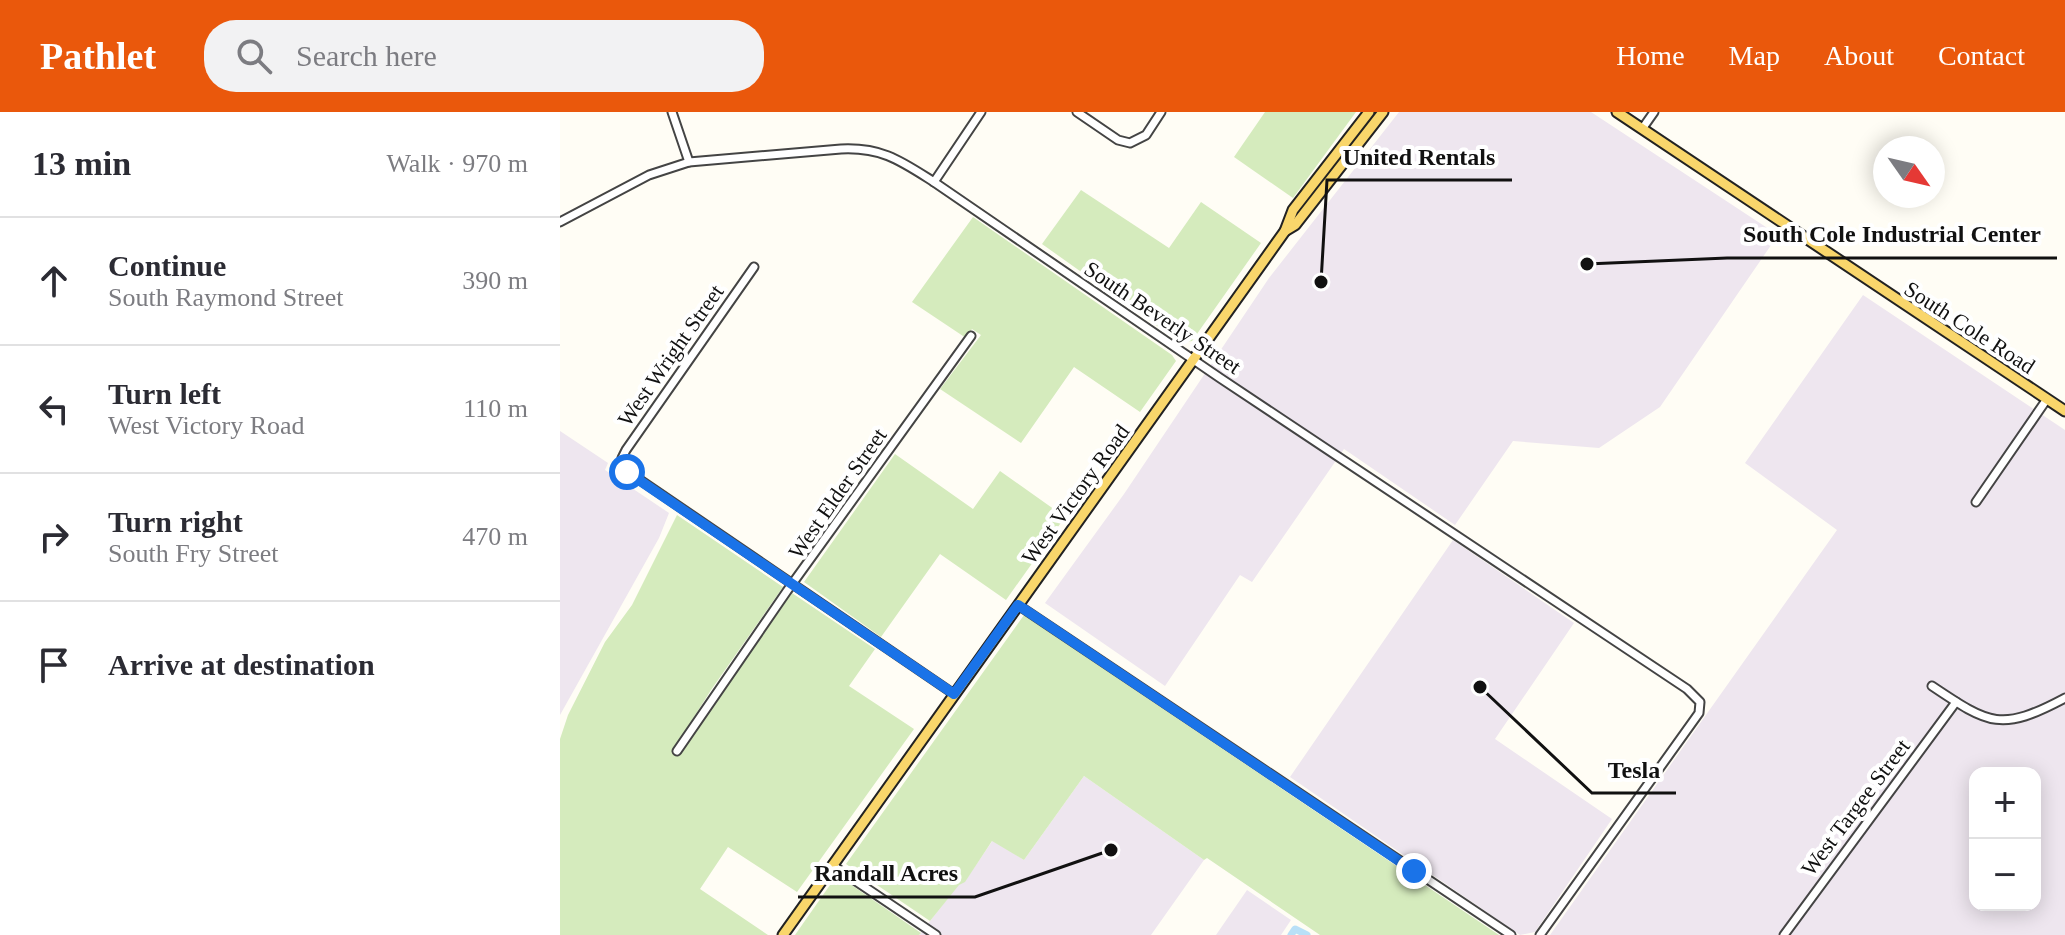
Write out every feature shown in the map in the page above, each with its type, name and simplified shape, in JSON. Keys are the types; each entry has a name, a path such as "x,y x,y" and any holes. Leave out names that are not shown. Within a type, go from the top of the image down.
{"main road":[{"name":"West Victory Road","path":"783,935 1285,231 1293,210 1369,112"},
{"name":"West Victory Road","path":"1285,231 1295,225 1311,206 1383,112"},
{"name":"South Cole Road","path":"1617,112 2065,411"},
{"name":"West Victory Road","path":"1311,206 1308,199 1327,168"}],"street":[{"path":"672,112 689,162"},
{"path":"934,182 981,112"},
{"path":"1077,112 1118,140 1130,143 1146,135 1161,112"},
{"path":"1642,129 1654,112"},
{"name":"South Beverly Street","path":"560,222 649,175 689,162 865,148 885,153 934,182 1687,689 1700,702 1699,713 1540,935"},
{"name":"West Wright Street","path":"754,267 626,450 622,465 627,472 792,585"},
{"name":"West Elder Street","path":"677,751 971,336"},
{"path":"1976,502 2047,399"},
{"path":"792,585 954,694"},
{"path":"1018,605 1511,935"},
{"path":"1932,686 1969,711 2015,721 2065,698"},
{"name":"West Targee Street","path":"1784,935 1956,702"},
{"path":"832,865 936,935"}],"shaded area":[{"path":"1399,112 1591,112 1778,235 1660,407 1599,448 1513,441 1455,525 1344,449 1252,582 1240,575 1165,686 1045,603 1124,494 1269,278"},
{"path":"1863,295 2065,430 2065,935 1550,935 1837,530 1745,463"},
{"path":"560,431 608,463 605,470 669,513 659,538 560,715"},
{"path":"1453,540 1574,623 1495,739 1612,819 1535,932 1520,935 1290,777"},
{"path":"1084,776 1204,860 1151,935 919,935 959,884 965,881 993,840 1024,860"},
{"path":"1247,890 1291,920 1281,935 1216,935"}],"green space":[{"path":"1265,112 1356,112 1293,198 1234,157"},
{"path":"1081,190 1169,248 1201,202 1261,243 1192,341 1177,340 1042,244"},
{"path":"973,217 1172,355 1176,361 1140,412 1074,367 1021,443 940,389 981,335 972,329 966,338 912,302"},
{"path":"895,454 973,509 1000,471 1065,517 1006,600 940,554 881,637 804,582"},
{"path":"677,515 783,587 672,752 679,756 792,593 875,649 849,686 914,729 797,892 728,847 700,889 768,935 560,935 560,739 568,715 605,642 632,605"},
{"path":"1024,615 1499,935 1320,935 1207,858 1204,860 1084,776 1024,860 992,841 965,882 959,885 930,921 846,864"},
{"path":"837,875 921,933 795,935"}],"waterway":[{"path":"1291,935 1295,929 1307,935"}],"place":[{"name":"South Cole Industrial Center","path":"1587,264"},
{"name":"United Rentals","path":"1321,282"},
{"name":"Tesla","path":"1480,687"},
{"name":"Randall Acres","path":"1111,850"}],"route":[{"path":"627,472 954,694 1018,605 1414,871"}]}
